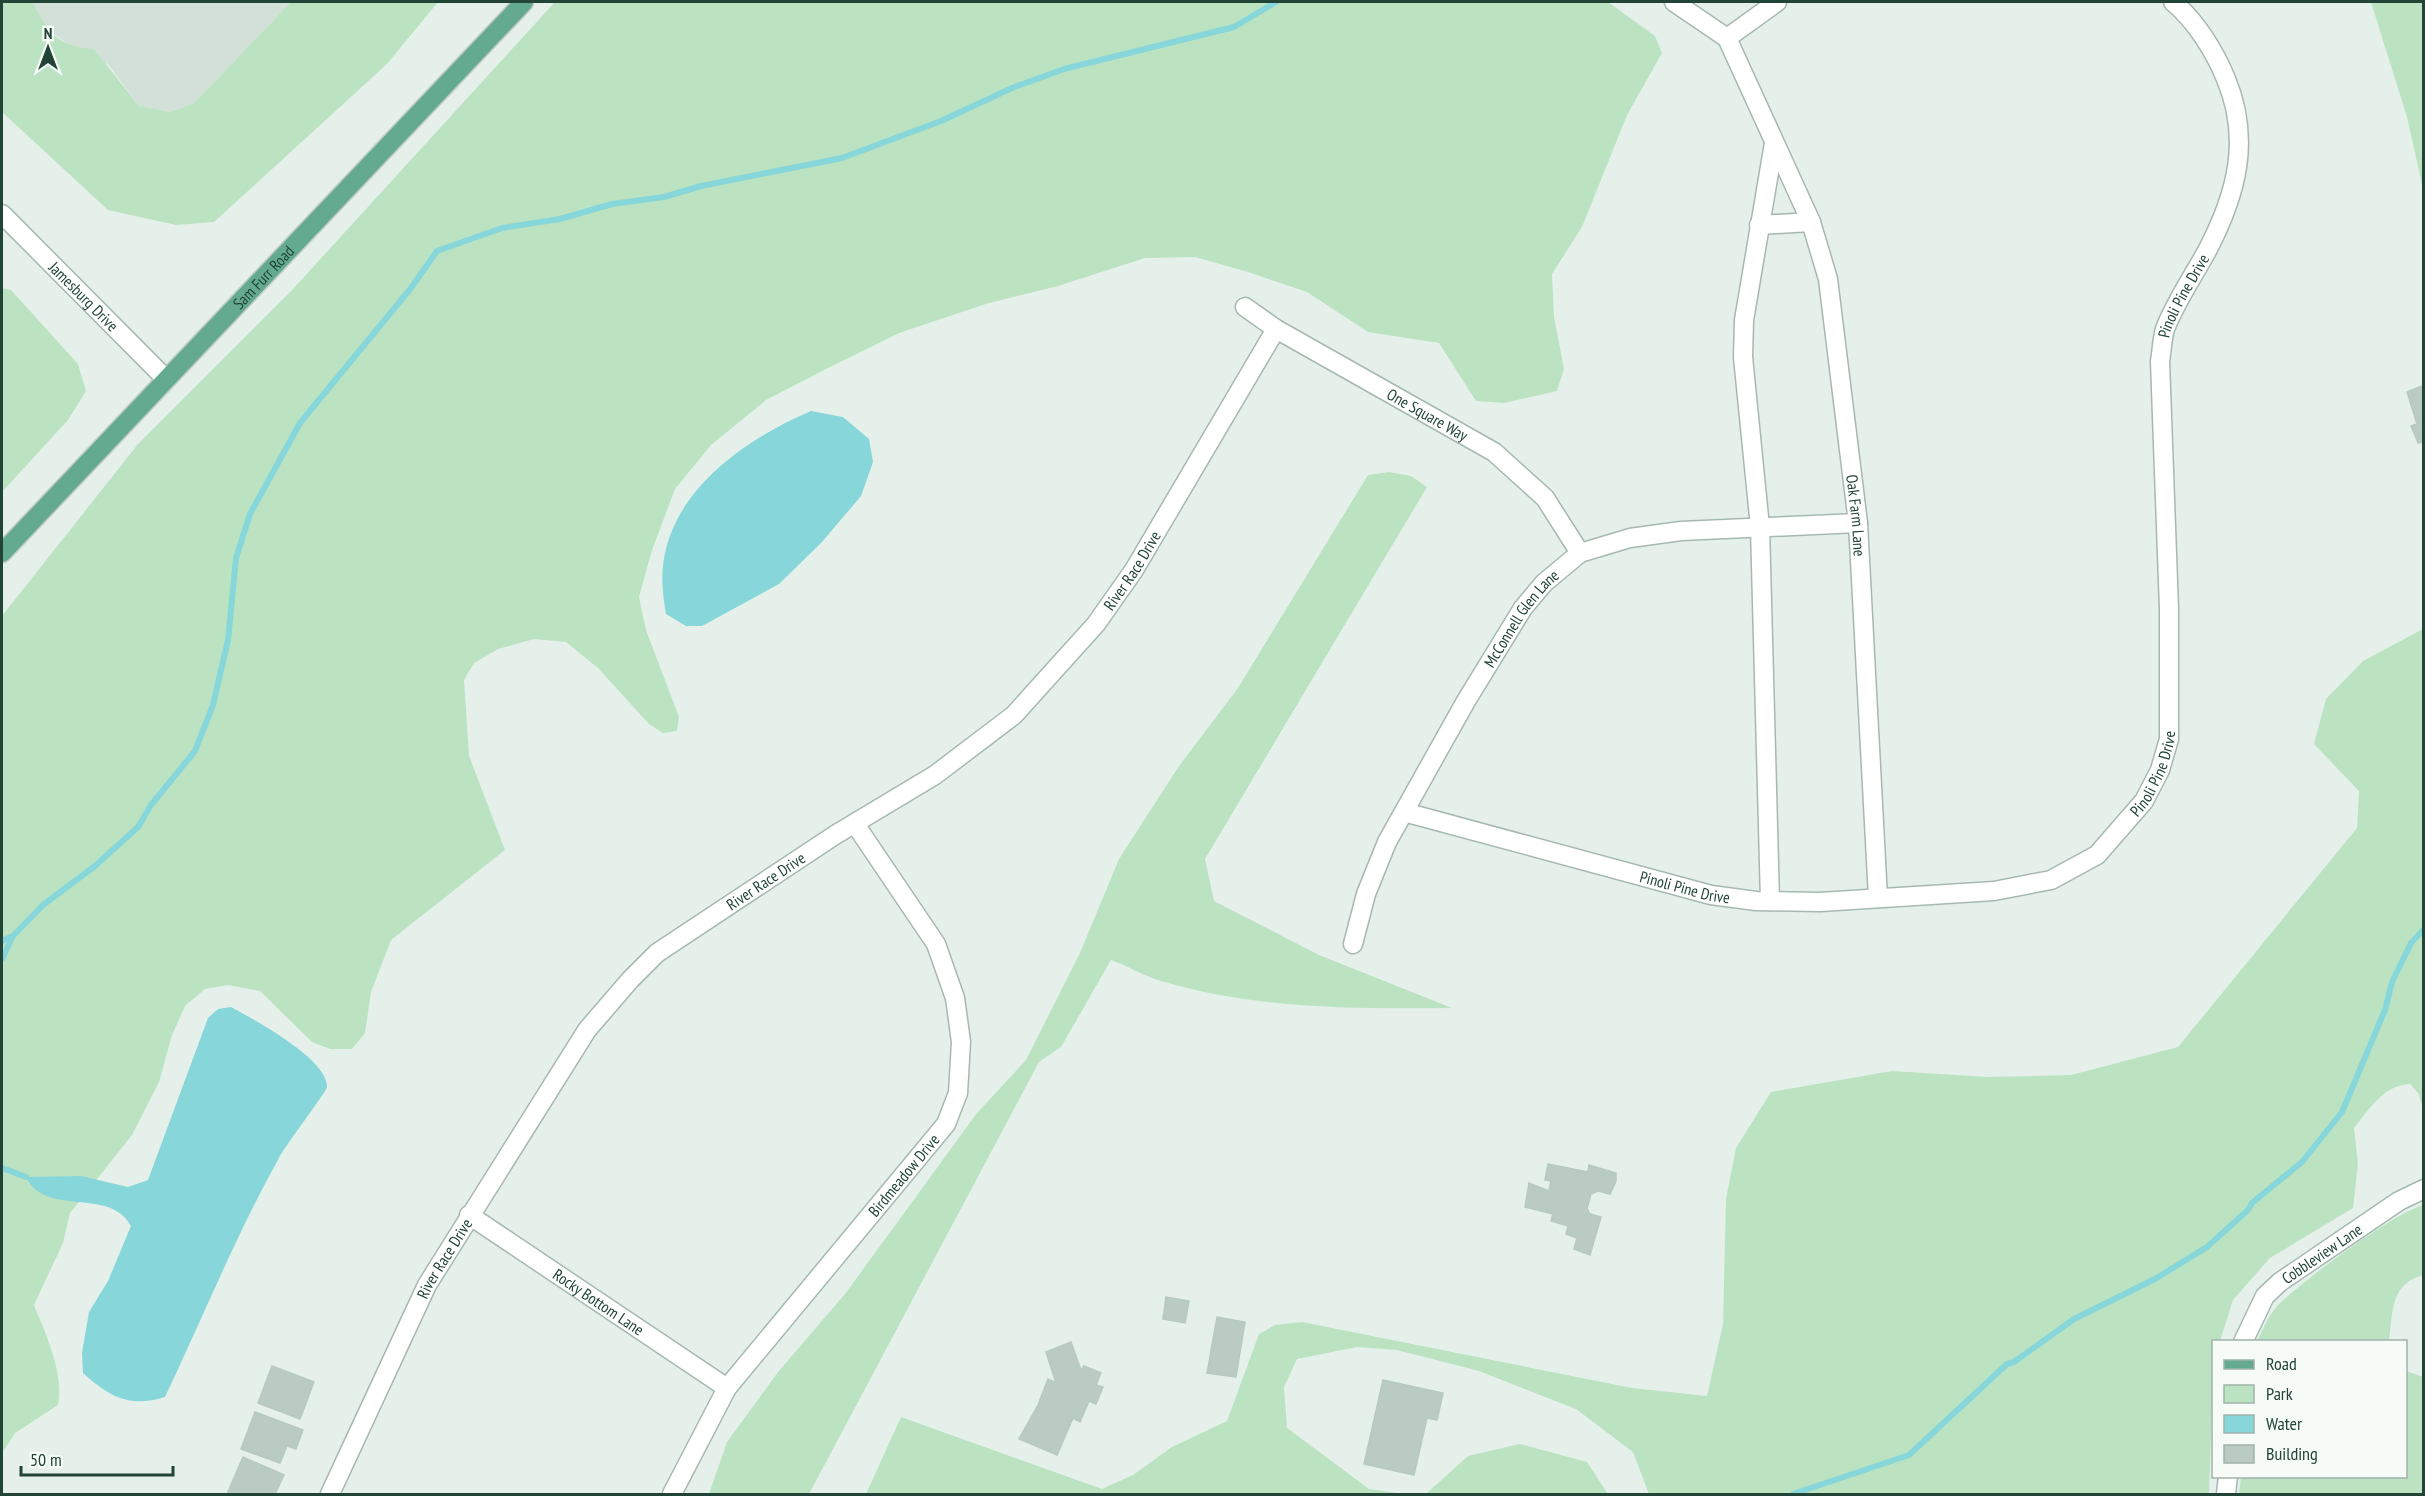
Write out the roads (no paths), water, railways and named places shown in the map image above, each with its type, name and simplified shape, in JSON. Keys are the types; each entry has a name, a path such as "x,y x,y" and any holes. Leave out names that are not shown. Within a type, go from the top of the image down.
{"main road":[{"name":"Sam Furr Road","path":"2,553 524,2"}],"street":[{"path":"1674,2 1727,38 1777,2"},
{"name":"Pinoli Pine Drive","path":"1404,812 1711,896 1770,901 1820,902 1994,891 2051,880 2097,855 2144,801 2160,770 2169,739 2170,687 2160,361 2165,331 2209,247 2233,193 2240,156 2237,104 2218,58 2181,9 2173,2"},
{"name":"Oak Farm Lane","path":"1727,38 1811,222 1828,279 1858,523 1878,898"},
{"path":"1770,901 1760,527 1743,357 1744,320 1774,143"},
{"name":"Jamesburg Drive","path":"2,214 166,379"},
{"path":"1760,225 1811,222"},
{"name":"One Square Way","path":"1245,307 1276,328 1494,452 1545,498 1580,553"},
{"name":"River Race Drive","path":"330,1494 427,1285 587,1030 630,980 657,953 855,824 935,776 1014,716 1096,624 1134,570 1276,328"},
{"name":"McConnell Glen Lane","path":"1353,944 1373,876 1404,812 1466,701 1523,608 1544,583 1580,553 1630,538 1681,531 1858,523"},
{"name":"Birdmeadow Drive","path":"672,1494 727,1388 946,1124 958,1093 961,1042 956,998 936,944 855,824"},
{"name":"Cobbleview Lane","path":"2243,1340 2265,1296 2280,1282 2399,1201 2424,1189"},
{"name":"Rocky Bottom Lane","path":"469,1215 727,1388"},
{"path":"2226,1494 2228,1478"}],"water":[{"path":"811,411 843,417 869,439 873,462 861,496 822,542 779,584 702,626 686,626 666,614 662,580 663,562 676,522 689,501 705,481 744,448 766,433"},
{"path":"231,1007 271,1030 303,1053 316,1064 324,1076 327,1087 283,1152 263,1187 165,1397 130,1401 111,1394 83,1373 82,1353 89,1312 108,1281 131,1226 121,1214 108,1207 47,1196 35,1189 26,1177 81,1176 128,1187 148,1180 208,1018 218,1009"}],"waterway":[{"path":"2,959 13,936 43,905 95,866 138,827 151,805 195,751 213,705 228,640 236,558 250,514 300,423 411,288 437,251 502,228 560,219 612,204 664,197 701,186 842,158 941,121 1012,88 1064,69 1234,27 1276,2"},
{"path":"1793,1494 1909,1455 2007,1364 2014,1362 2074,1319 2155,1279 2207,1247 2248,1210 2252,1203 2302,1162 2342,1112 2385,1010 2392,982 2411,943 2424,929"},
{"path":"2,941 13,936"},
{"path":"2,1168 26,1177"}]}
